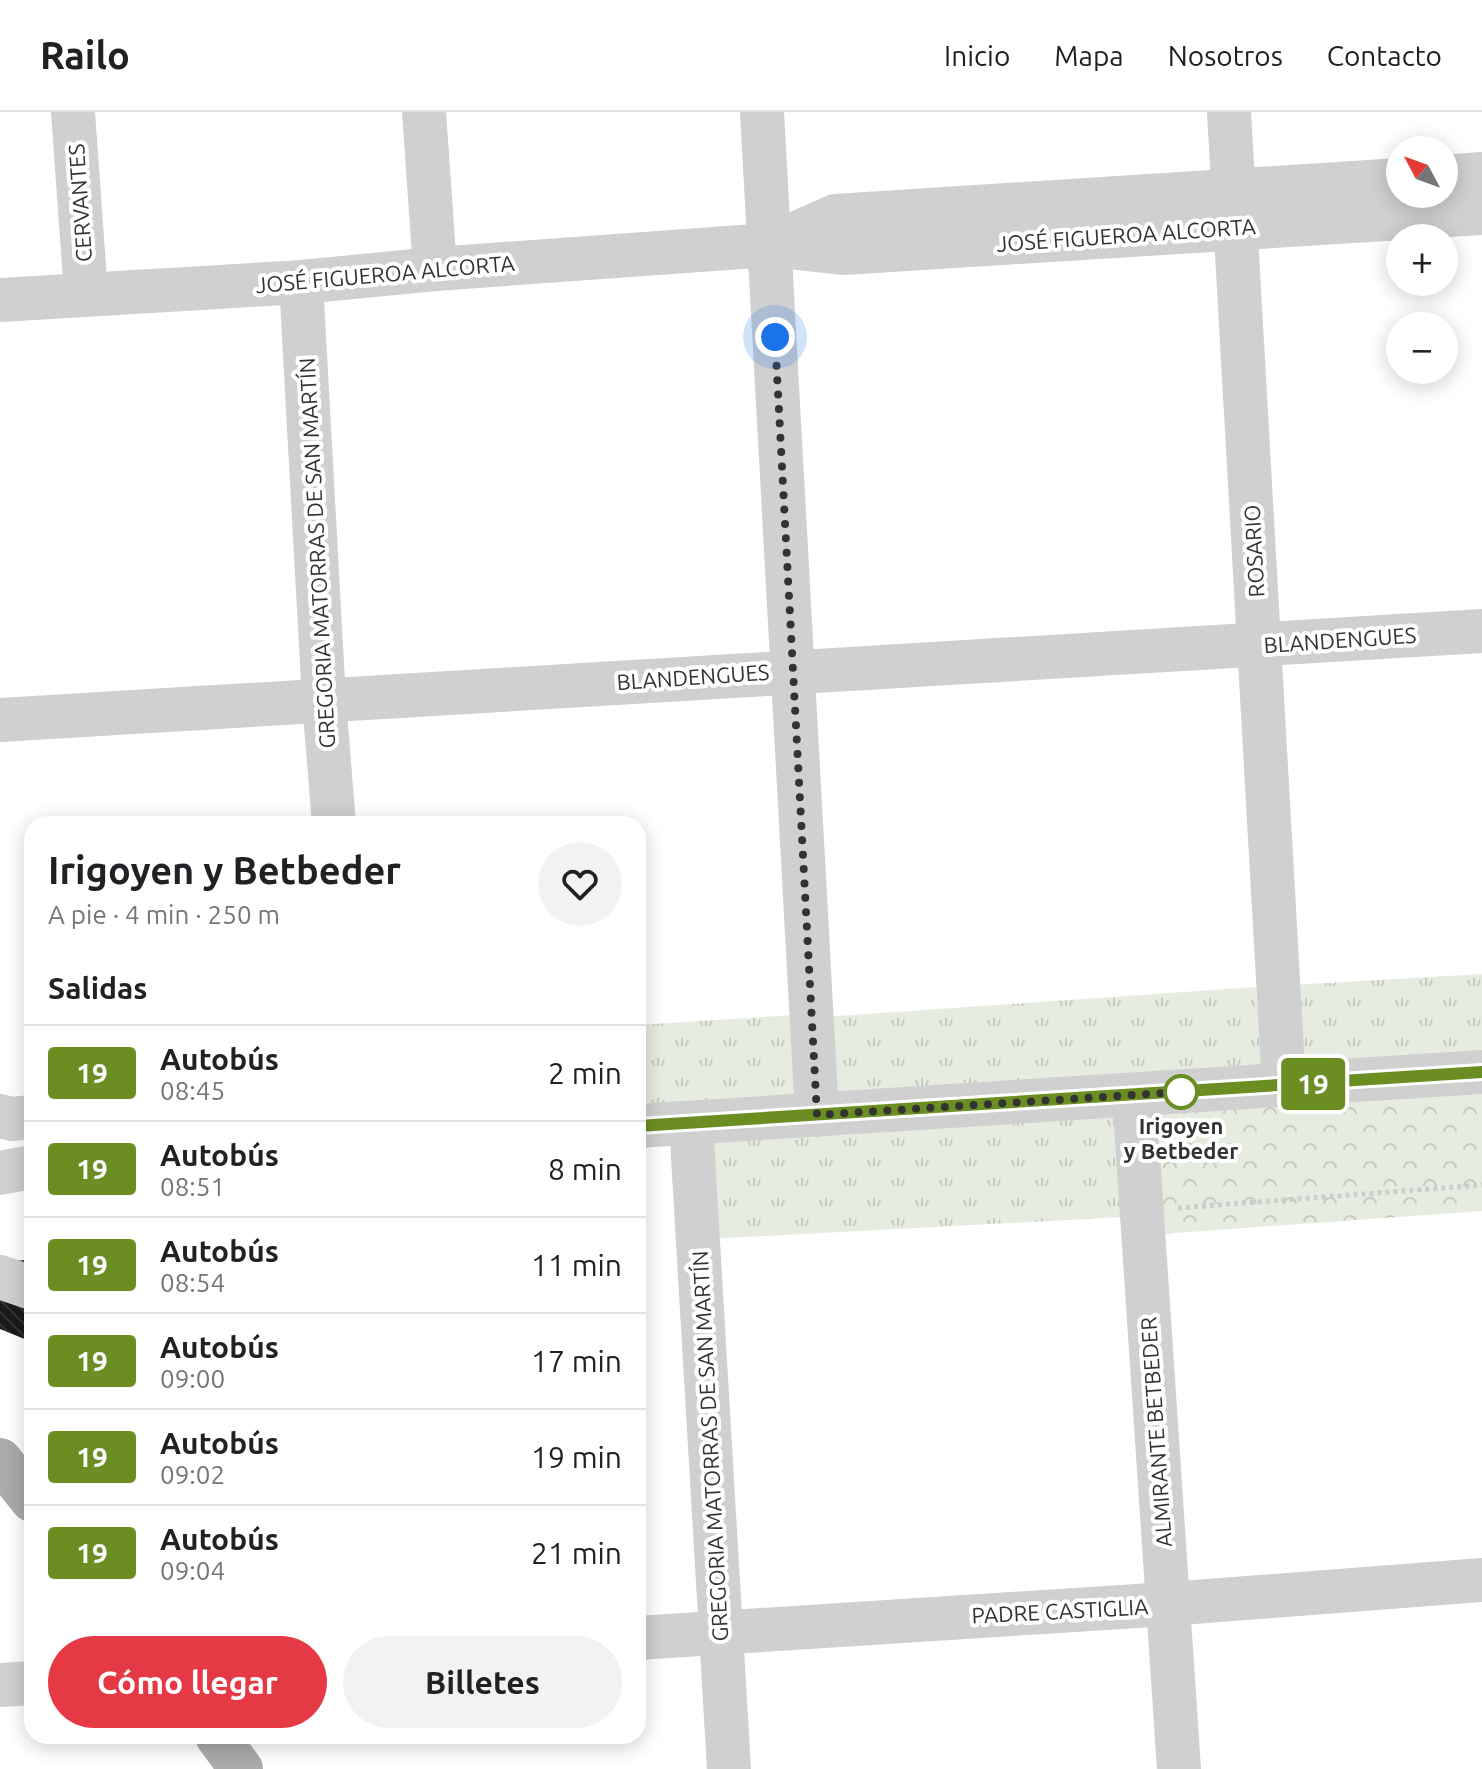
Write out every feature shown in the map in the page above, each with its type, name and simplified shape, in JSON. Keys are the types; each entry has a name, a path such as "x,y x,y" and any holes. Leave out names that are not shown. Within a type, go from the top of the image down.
{"main road":[{"path":"0,1460 24,1490"},
{"path":"223,1744 241,1769"}],"street":[{"name":"CERVANTES","path":"73,112 86,294"},
{"path":"424,112 435,269"},
{"path":"762,112 817,1115"},
{"name":"ROSARIO","path":"1229,112 1284,1086"},
{"path":"1458,176 1482,174"},
{"name":"JOSÉ FIGUEROA ALCORTA","path":"1236,210 1386,183"},
{"name":"JOSÉ FIGUEROA ALCORTA","path":"0,300 301,282 435,269 770,245 835,216 1236,210 1482,213"},
{"name":"GREGORIA MATORRAS DE SAN MARTÍN","path":"301,282 333,816"},
{"name":"BLANDENGUES","path":"0,720 1482,631"},
{"path":"646,1126 1482,1072"},
{"name":"ALMIRANTE BETBEDER","path":"1134,1095 1179,1769"},
{"path":"0,1116 24,1118"},
{"name":"GREGORIA MATORRAS DE SAN MARTÍN","path":"691,1123 729,1769"},
{"path":"0,1161 24,1163"},
{"path":"0,1173 24,1166"},
{"path":"0,1277 24,1285"},
{"name":"PADRE CASTIGLIA","path":"646,1637 1168,1604 1482,1580"},
{"path":"0,1685 24,1684"}],"path":[{"path":"1141,1211 1482,1185"}],"green space":[{"path":"1482,974 1482,1058 1297,1069 1293,985"},
{"path":"1256,987 1262,1071 829,1101 824,1017"},
{"path":"794,1015 799,1100 646,1110 646,1024"},
{"path":"1482,1082 1482,1211 1161,1234 1149,1106"},
{"path":"1118,1116 1123,1217 708,1239 703,1138"}],"building":[{"path":"24,1260 24,1339 0,1329 0,1261"}],"bus line":[{"name":"19","path":"646,1126 1482,1072"}],"place":[{"name":"Irigoyen y Betbeder","path":"1181,1092"}],"route":[{"path":"775,337 817,1115 1181,1092"}]}
